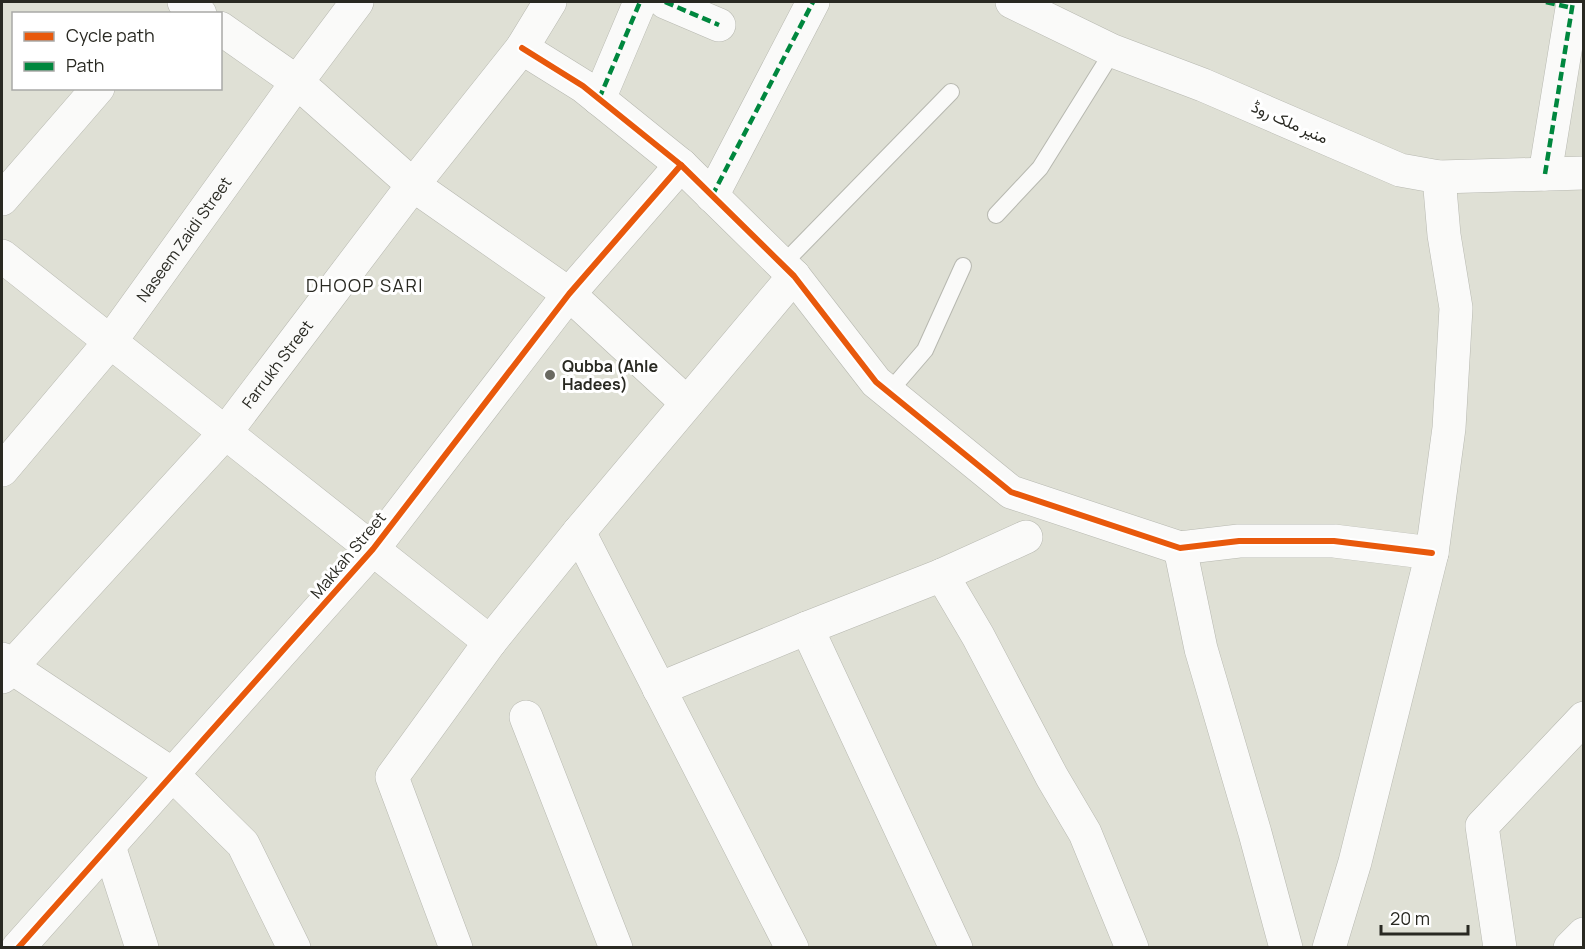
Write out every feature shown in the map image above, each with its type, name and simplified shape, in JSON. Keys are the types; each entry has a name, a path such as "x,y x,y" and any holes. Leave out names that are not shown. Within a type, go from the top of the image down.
{"street":[{"path":"184,2 197,12"},
{"name":"Naseem Zaidi Street","path":"2,470 110,342 357,2"},
{"name":"Farrukh Street","path":"5,668 225,433 413,185 522,48 550,2"},
{"path":"599,99 640,2"},
{"path":"665,2 719,25"},
{"path":"712,196 813,2"},
{"name":"منیر ملک روڈ","path":"1012,2 1113,51 1203,84 1400,170 1439,177 1584,173"},
{"path":"1545,174 1564,4"},
{"path":"222,29 297,82 413,185 569,294 687,403"},
{"path":"522,48 583,86 681,165 788,271 876,382 1011,492 1180,548 1239,541 1334,541 1432,553"},
{"path":"2,200 96,90"},
{"name":"Makkah Street","path":"18,948 373,549 569,294 681,165"},
{"path":"1329,948 1355,862 1432,553 1449,428 1456,308 1444,235 1439,177"},
{"path":"2,256 490,642"},
{"path":"456,948 392,777 490,642 687,403 788,271"},
{"path":"579,532 659,689 783,945"},
{"path":"659,689 942,576 1026,537"},
{"path":"1180,548 1201,650 1286,948"},
{"path":"942,576 978,636 1052,777 1085,833 1132,948"},
{"path":"807,628 957,948"},
{"path":"5,668 172,774 243,843 294,948"},
{"path":"526,717 616,948"},
{"path":"1500,948 1482,825 1584,718"},
{"path":"109,846 142,948"},
{"path":"1570,948 1584,934"}],"lane":[{"path":"996,215 1040,168 1113,51"},
{"path":"788,271 951,92"},
{"path":"888,393 925,350 963,266"}],"marked path":[{"path":"599,99 640,2"},
{"path":"665,2 719,25"},
{"path":"712,196 813,2"},
{"path":"1546,2 1572,8"},
{"path":"1545,174 1573,2"}],"cycle path":[{"path":"522,48 583,86 681,165 794,276 876,382 1011,492 1180,548 1239,541 1334,541 1432,553"},
{"path":"18,948 373,549 569,294 681,165"}],"place":[{"name":"Qubba (Ahle Hadees)","path":"550,375"}],"district":[{"name":"DHOOP SARI","path":"365,286"}]}
